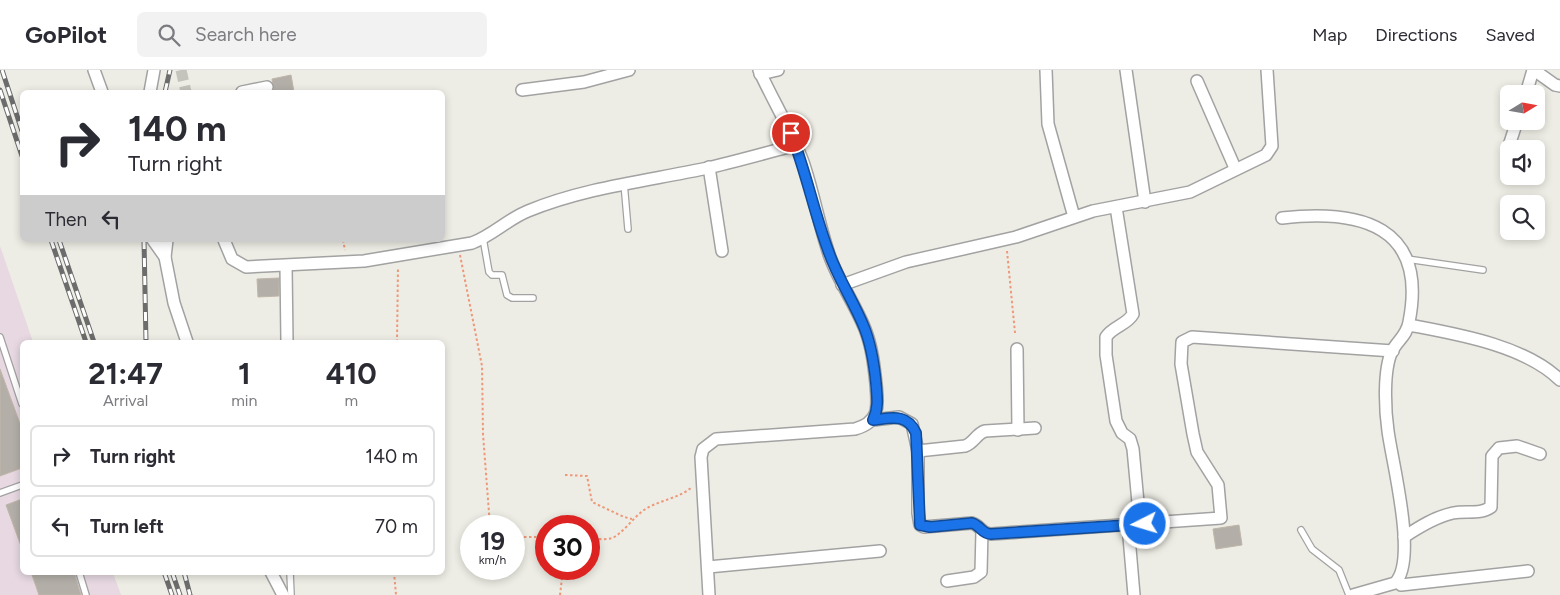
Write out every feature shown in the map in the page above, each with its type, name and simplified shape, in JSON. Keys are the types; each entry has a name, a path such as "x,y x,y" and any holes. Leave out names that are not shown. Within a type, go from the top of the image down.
{"street":[{"path":"94,70 101,90"},
{"path":"150,90 154,70"},
{"path":"522,90 584,82 629,70"},
{"path":"709,595 702,479 703,449 708,442 716,439 855,429 865,426 873,420 877,412 878,400 872,348 864,328 835,272 796,145 759,72 778,70"},
{"path":"1046,70 1048,124 1074,217"},
{"path":"1126,70 1145,202"},
{"path":"842,285 906,262 1038,231 1074,217 1190,192 1270,151 1272,146 1267,70"},
{"path":"1529,85 1534,70 1554,85 1560,86"},
{"path":"1196,81 1234,168"},
{"path":"252,90 267,87"},
{"path":"225,242 232,259 246,267 286,266 398,257 458,246 483,238 529,210 624,183 709,167 796,145"},
{"path":"709,167 722,251"},
{"path":"1116,207 1133,314 1130,320 1111,331 1105,344 1118,428 1132,443 1134,595"},
{"path":"1282,218 1329,215 1367,222 1384,231 1407,259 1412,282 1409,325 1403,339 1393,351 1388,377 1386,415 1404,537 1401,586"},
{"path":"155,242 165,258"},
{"path":"167,242 165,258 174,303 186,340"},
{"path":"286,266 287,340"},
{"path":"1409,325 1499,347 1544,366 1560,380"},
{"path":"873,420 900,418 906,419 912,424 916,433 918,451 918,513 920,525 930,527 972,523 976,524 982,531 991,534 1221,518 1218,485 1201,461 1192,434 1180,350 1182,342 1186,338 1393,351"},
{"path":"1017,349 1018,430"},
{"path":"918,451 965,446 985,431 1035,428"},
{"path":"1404,537 1443,516 1486,510 1491,506 1492,456 1500,448 1517,446 1540,454"},
{"path":"947,581 974,577 981,572 982,531"},
{"path":"708,567 880,551"},
{"path":"1351,595 1390,585 1401,586 1528,571"},
{"path":"273,575 283,595"}],"lane":[{"path":"624,183 628,229"},
{"path":"483,238 490,274 502,276 508,296 517,299 533,298"},
{"path":"1407,259 1483,270"},
{"path":"0,337 20,398"},
{"path":"0,493 20,487"},
{"path":"1300,530 1312,549 1339,570 1351,595"},
{"path":"80,575 86,595"},
{"path":"291,575 291,595"}],"path":[{"path":"1005,239 1014,332"},
{"path":"458,246 481,359 483,434 489,515"},
{"path":"397,340 398,257"},
{"path":"564,475 588,476 592,502 632,519"},
{"path":"600,539 614,537 632,519 656,504 682,495 702,479"},
{"path":"394,575 396,595"},
{"path":"560,595 562,580"}],"shaded area":[{"path":"0,246 32,340 20,340 20,575 114,575 121,595 0,595"}],"building":[{"path":"291,75 294,90 274,90 272,79"},
{"path":"279,278 279,296 258,297 257,279"},
{"path":"0,369 20,424 20,469 0,476"},
{"path":"20,500 20,543 6,505"},
{"path":"1239,525 1242,545 1216,549 1213,529"},
{"path":"32,575 75,575 81,595 39,595"}],"tunnel":[{"path":"181,70 186,90"}],"railway":[{"path":"2,70 20,125"},
{"path":"165,90 170,70"},
{"path":"0,90 20,150"},
{"path":"52,242 85,340"},
{"path":"60,242 93,340"},
{"path":"144,242 146,340"},
{"path":"165,575 172,595"},
{"path":"173,575 180,595"},
{"path":"185,575 190,595"}],"route":[{"path":"791,133 803,163 835,272 854,306 872,348 878,400 877,412 873,420 906,419 912,424 916,433 920,525 930,527 972,523 980,527 984,533 991,534 1145,524"}]}
